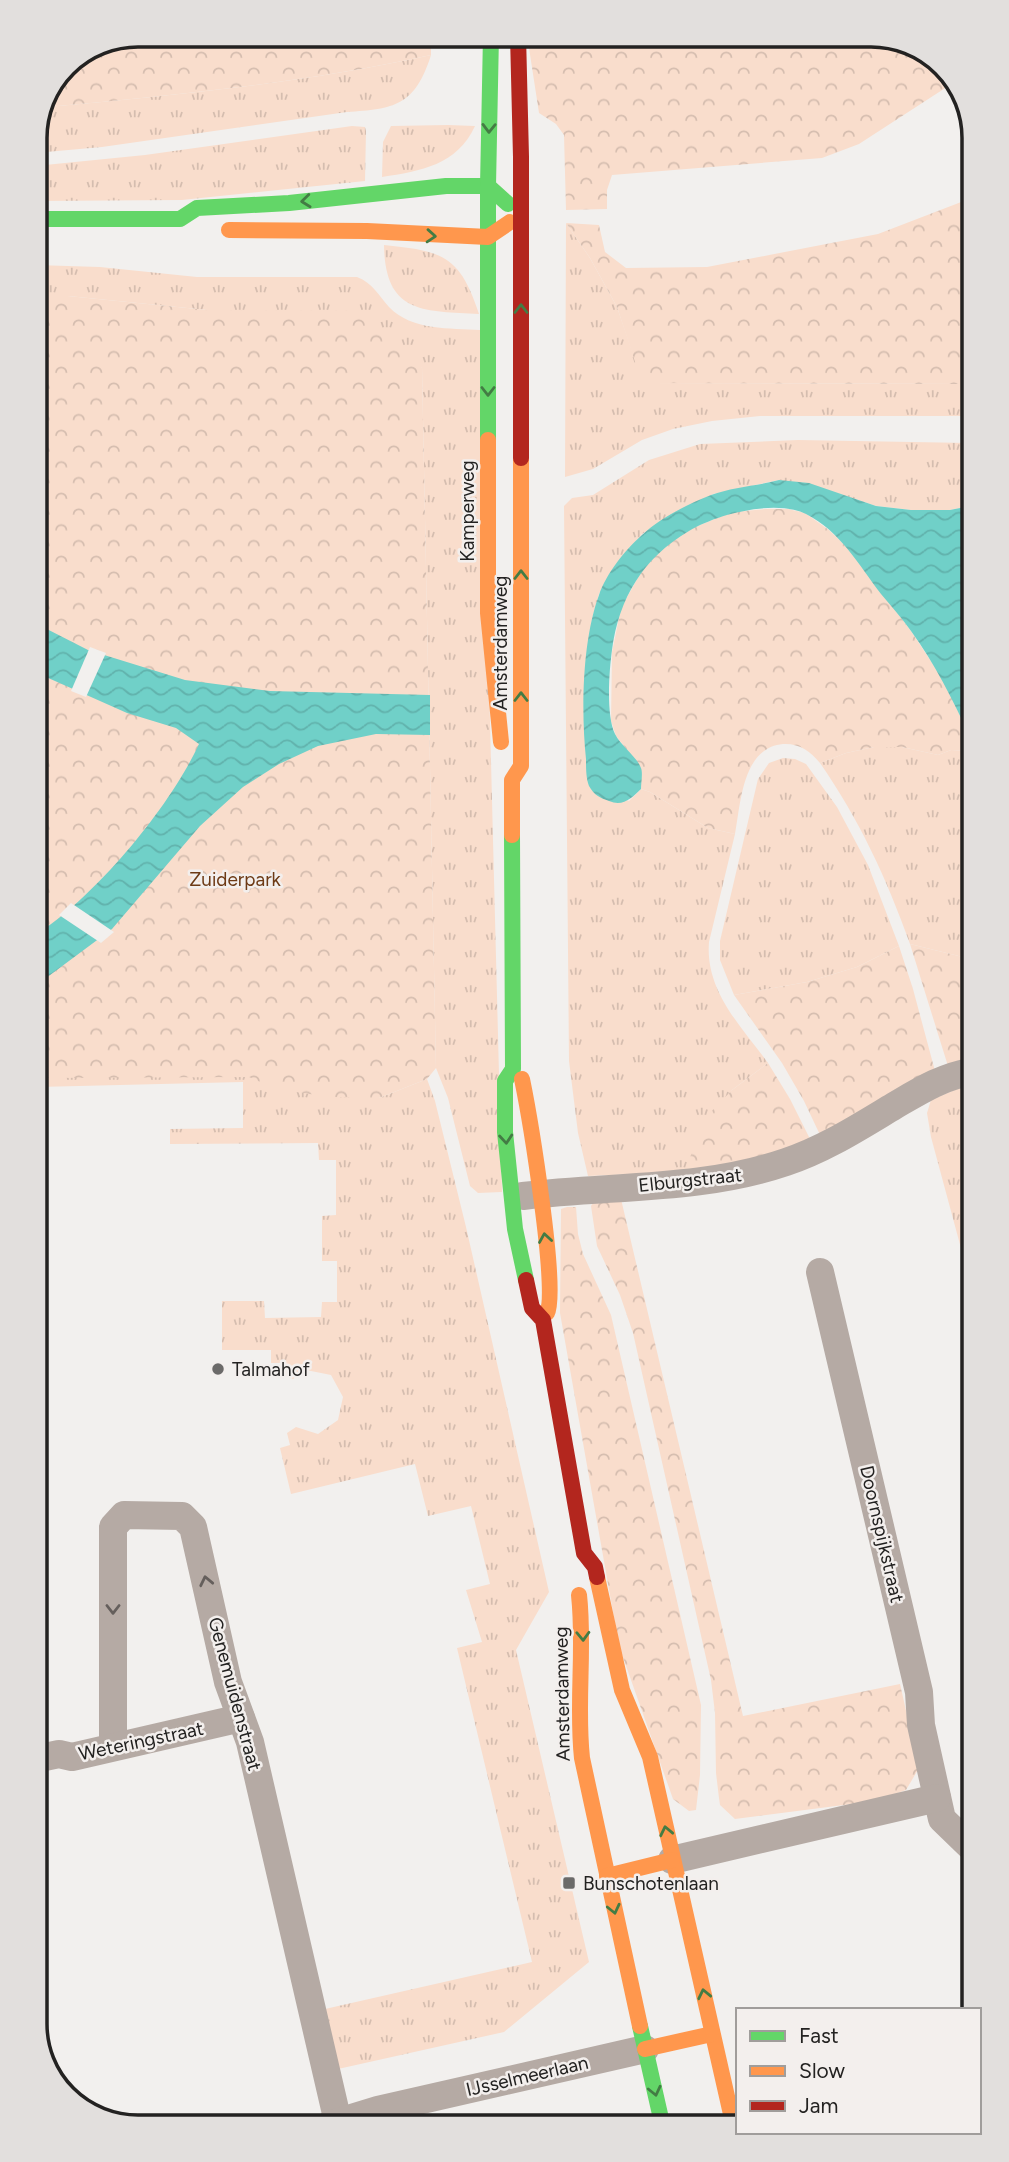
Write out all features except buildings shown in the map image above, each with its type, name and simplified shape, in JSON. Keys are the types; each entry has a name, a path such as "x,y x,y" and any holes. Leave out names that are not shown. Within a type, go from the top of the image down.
{"main road":[{"name":"Kamperweg","path":"491,47 488,613 502,761 512,780"},
{"path":"518,47 520,214"},
{"path":"180,219 197,208 289,203 446,186 488,186 520,214"},
{"path":"47,219 180,219 203,229 367,231 488,237 520,214"},
{"name":"Amsterdamweg","path":"520,214 521,766 512,780 513,1069 505,1081 505,1132 548,1261 551,1306 543,1320"},
{"name":"Amsterdamweg","path":"513,1069 523,1080 532,1128 521,1264 532,1308 543,1320 584,1553 577,1575 583,1630 581,1749 592,1812 660,2115"},
{"name":"Amsterdamweg","path":"584,1553 595,1567 622,1690 650,1757 731,2115"},
{"path":"607,1876 672,1860"},
{"path":"645,2049 712,2034"}],"street":[{"name":"Elburgstraat","path":"525,1196 675,1185 748,1174 820,1149 945,1078 962,1074"},
{"name":"Doornspijkstraat","path":"820,1272 919,1692 921,1725 937,1798"},
{"name":"Genemuidenstraat","path":"113,1747 113,1527 124,1515 181,1516 193,1527 228,1682 250,1742 331,2115"},
{"name":"Weteringstraat","path":"47,1757 59,1754 72,1757 241,1718"},
{"path":"672,1860 937,1798 942,1819 962,1838"},
{"name":"IJsselmeerlaan","path":"361,2115 645,2049"}],"green space":[{"path":"431,47 431,55 383,65 191,93 53,106 74,74 104,54 121,49"},
{"path":"529,47 876,47 900,52 916,60 935,74 946,88 859,144 822,158 612,175 607,190 607,209 566,210 564,135 556,124 539,113"},
{"path":"431,55 425,72 410,95 390,106 102,147 47,152 47,133 53,106 287,81"},
{"path":"352,126 365,127 366,131 365,181 182,200 47,201 47,165 145,155"},
{"path":"391,126 475,126 458,150 448,158 424,169 382,177 383,142"},
{"path":"962,202 962,384 642,383 617,307 590,258 566,223 599,225 605,252 626,268 707,267 878,234"},
{"path":"566,223 590,258 617,307 643,383 962,384 962,416 760,416 712,421 673,429 642,440 593,469 565,477"},
{"path":"384,245 421,250 446,260 464,279 479,314 441,312 411,304 400,296 391,284"},
{"path":"47,265 100,267 197,277 357,277 372,286 398,315 409,320 432,327 480,330 502,1192 478,1193 470,1186 448,1098 436,1068 422,368 207,310 47,296"},
{"name":"Zuiderpark","path":"47,296 207,310 356,310 422,368 436,1068 427,1079 379,1098 330,1097 276,1089 249,1077 47,1078"},
{"path":"798,440 962,443 962,508 911,510 876,506 779,480 713,494 662,521 642,534 610,573 599,594 592,619 587,658 584,709 588,784 629,801 641,789 650,792 708,828 735,834 709,942 709,960 719,992 727,1007 768,1063 732,1090 685,1172 588,1176 578,1133 569,1061 564,506 572,498 593,495 649,460 700,444"},
{"path":"788,509 805,513 829,530 850,550 911,631 944,681 962,720 962,751 951,750 938,755 902,747 874,747 846,753 820,763 799,746 783,744 769,748 759,755 751,766 742,793 735,834 708,828 641,789 641,768 616,736 611,721 612,652 621,608 641,572 667,543 695,527 732,512"},
{"path":"874,747 902,747 938,755 951,750 962,751 962,957 910,944 871,850 848,806 820,763 846,753"},
{"path":"783,758 806,764 837,807 868,865 899,946 857,967 807,982 734,995 720,960 720,941 758,779 769,763"},
{"path":"910,944 962,957 962,1062 948,1066"},
{"path":"899,946 935,1071 821,1137 782,1063 734,995 807,982 857,967"},
{"path":"96,1038 379,1098 427,1079 435,1101 466,1227 549,1592 516,1650 589,1962 504,2032 338,2069 325,2009 532,1962 457,1648 482,1642 466,1590 490,1584 471,1506 428,1516 415,1464 291,1494 280,1448 290,1445 287,1433 296,1427 318,1434 338,1420 343,1397 331,1375 306,1370 293,1379 284,1375 283,1363 271,1363 271,1350 222,1350 222,1301 264,1301 265,1318 321,1317 322,1302 337,1302 337,1261 322,1261 322,1216 336,1215 336,1160 319,1160 318,1143 170,1144 170,1129 243,1128 243,1082 47,1087 47,1067"},
{"path":"768,1063 811,1141 751,1161 685,1172 703,1120 732,1090"},
{"path":"962,1087 962,1252 931,1137 927,1113 931,1100"},
{"path":"621,1199 743,1716 900,1684 919,1768 906,1790 875,1801 735,1819 720,1805 711,1680 633,1333 620,1295 597,1246 591,1206 593,1203"},
{"path":"576,1207 583,1254 611,1315 701,1705 700,1775 696,1810 689,1811 673,1799 619,1646 560,1313 561,1209"}],"water":[{"path":"779,480 809,483 876,506 911,510 962,508 962,721 920,644 839,539 806,514 779,508 746,510 701,525 673,542 646,567 627,597 615,631 609,705 615,734 641,768 641,789 631,798 619,803 595,794 587,780 583,698 589,633 599,595 617,563 649,529 675,512 719,492"},
{"path":"47,629 88,650 185,680 270,691 430,695 430,735 376,734 318,746 279,764 243,787 200,826 112,929 47,977 47,927 107,874 151,822 199,744 176,728 127,713 47,677"}],"pier":[{"path":"90,647 106,653 86,697 71,691"},
{"path":"71,903 114,932 101,943 59,915"}],"traffic: fast":[{"path":"488,440 491,47"},
{"path":"47,219 180,219 197,208 289,203 446,186 488,186 508,204"},
{"path":"512,835 513,1069 505,1081 505,1132 515,1229 526,1280"},
{"path":"640,2026 660,2115"}],"traffic: slow":[{"path":"229,230 367,231 488,237 510,222"},
{"path":"488,440 488,613 501,742"},
{"path":"512,835 512,780 521,766 521,458"},
{"path":"522,1079 546,1238 550,1298 547,1313"},
{"path":"597,1577 622,1690 650,1757 731,2115"},
{"path":"579,1595 582,1758 640,2026"},
{"path":"607,1876 672,1860"},
{"path":"645,2049 712,2034"}],"traffic: jam":[{"path":"518,47 521,458"},
{"path":"526,1280 532,1308 543,1320 584,1553 595,1567 597,1577"}],"place":[{"name":"Talmahof","path":"218,1369"},
{"name":"Bunschotenlaan","path":"569,1883"}]}
